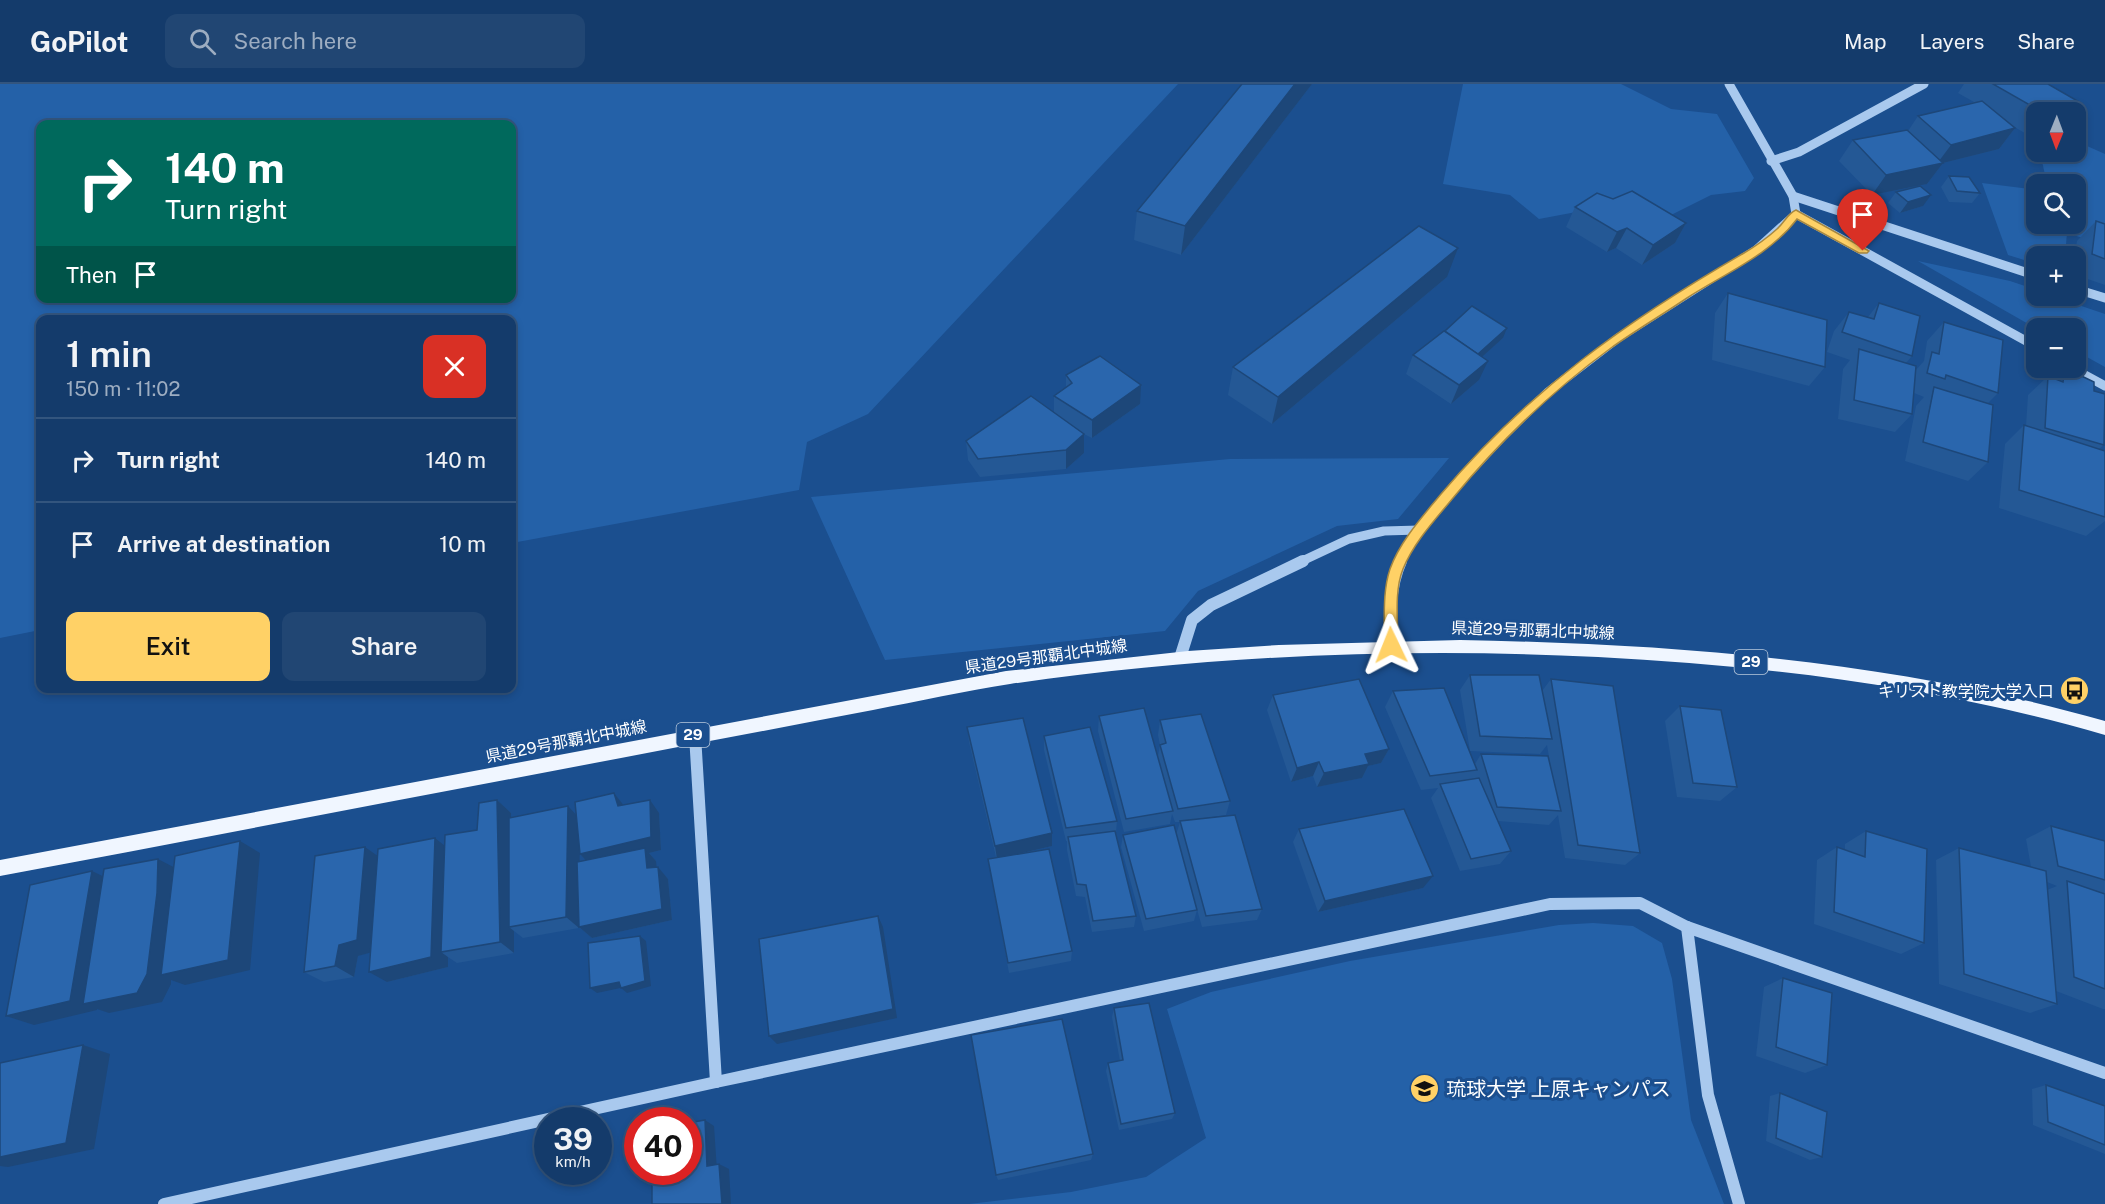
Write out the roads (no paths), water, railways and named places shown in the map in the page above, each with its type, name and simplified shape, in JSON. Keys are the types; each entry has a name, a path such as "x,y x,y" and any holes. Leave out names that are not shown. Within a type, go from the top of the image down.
{"main road":[{"name":"県道29号那覇北中城線","path":"0,868 1006,678 1091,666 1180,658 1391,645 1507,646 1643,652 1816,668 1973,694 2048,711 2105,728"}],"street":[{"path":"1391,645 1390,618 1397,568 1419,530 1457,484 1518,419 1562,380 1608,345 1708,279 1753,253 1783,231 1796,214 1793,196 1771,161 1730,84"},
{"path":"1771,161 1788,156 1836,133 1924,84"},
{"path":"1793,196 2026,272"},
{"path":"1796,214 2026,341"},
{"path":"2086,292 2105,298"},
{"path":"2086,376 2105,386"},
{"path":"1180,658 1192,620 1210,605 1349,539 1384,531 1419,530"},
{"path":"695,735 716,1082"},
{"path":"164,1204 716,1082 1550,904 1640,903 1688,927 2105,1073"},
{"path":"1688,927 1708,1095 1739,1204"}],"place":[{"name":"キリスト教学院大学入口","path":"2075,691"},
{"name":"琉球大学 上原キャンパス","path":"1425,1089"}]}
